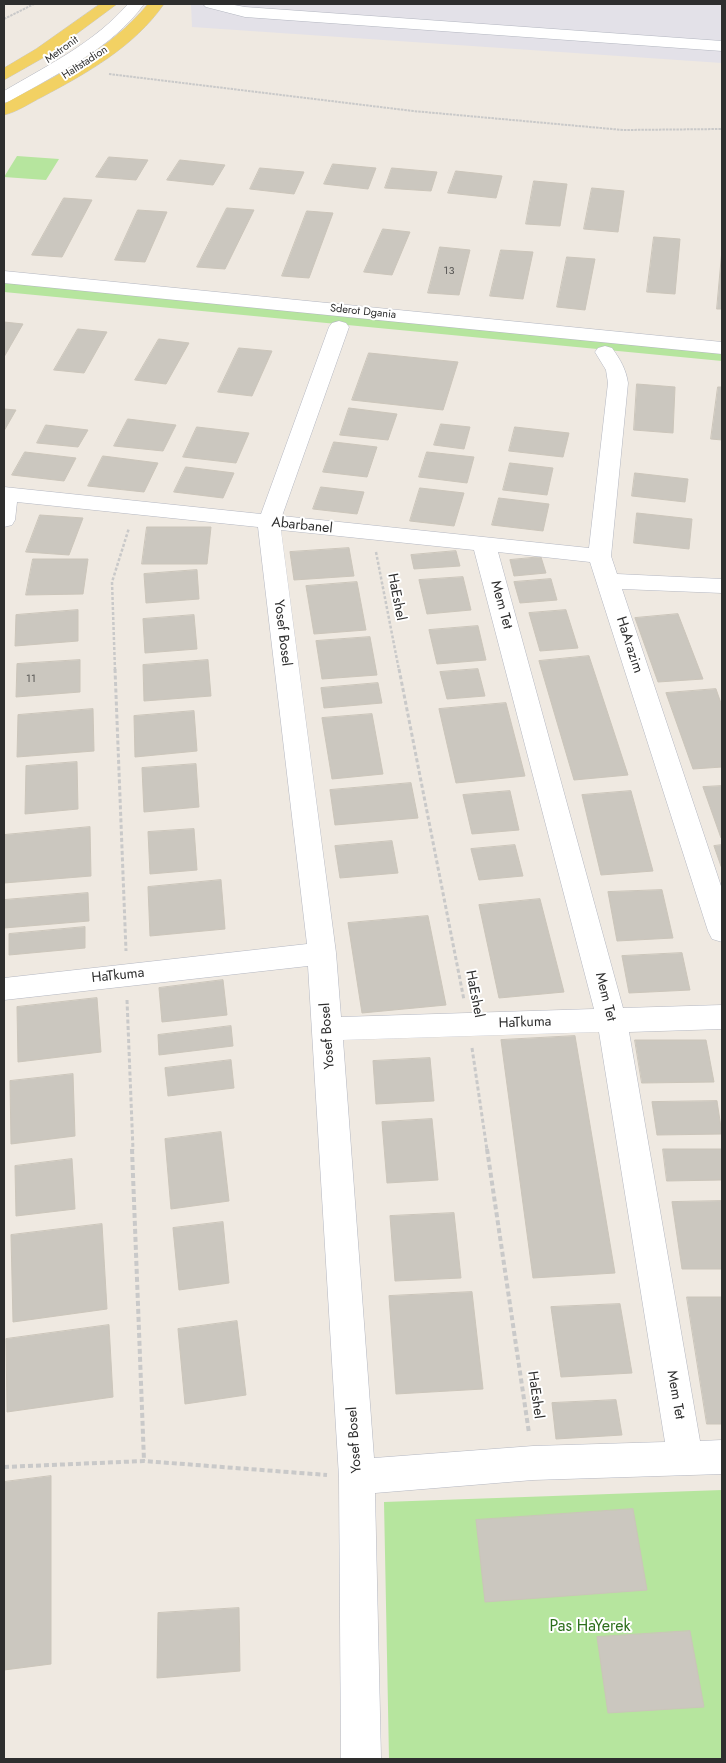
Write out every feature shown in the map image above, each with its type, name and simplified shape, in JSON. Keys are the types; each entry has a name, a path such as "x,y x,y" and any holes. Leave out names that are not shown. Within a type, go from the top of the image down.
{"main road":[{"path":"4,75 42,52 111,4"},
{"name":"HaItstadion","path":"4,110 79,69 133,31 156,4"}],"street":[{"name":"Metronit","path":"4,86 66,48 108,15 111,4"},
{"name":"Metronit","path":"4,98 82,52 116,27 136,4"},
{"path":"210,4 245,12 722,46"},
{"name":"Sderot Dgania","path":"4,277 722,348"},
{"name":"Sderot Dgania","path":"4,293 722,363"},
{"name":"Yosef Bosel","path":"339,327 269,522 322,953 357,1477 361,1759"},
{"name":"HaArazim","path":"605,352 616,370 618,383 600,556 722,931"},
{"path":"4,520 5,494"},
{"name":"Abarbanel","path":"5,494 600,556"},
{"name":"Mem Tet","path":"484,544 612,1021 685,1458"},
{"path":"608,581 722,586"},
{"name":"HaTkuma","path":"4,989 322,953"},
{"name":"HaTkuma","path":"327,1029 722,1017"},
{"path":"357,1477 533,1463 722,1457"}],"path":[{"path":"4,19 34,4"},
{"path":"79,69 245,92 413,111 623,130 722,129"},
{"name":"HaEshel","path":"372,533 469,1025 533,1463"},
{"path":"4,1468 144,1461 357,1477"}],"shaded area":[{"path":"191,4 722,4 722,63 192,27"}],"green space":[{"path":"17,156 59,159 46,180 4,177"},
{"path":"4,278 722,350 722,361 4,292"},
{"name":"Pas HaYerek","path":"722,1490 722,1759 389,1759 384,1502"}],"building":[{"path":"109,157 148,160 136,180 96,177"},
{"path":"180,160 225,165 213,185 167,180"},
{"path":"333,164 376,168 368,189 324,184"},
{"path":"260,168 304,172 294,194 250,189"},
{"path":"392,168 437,172 431,191 385,188"},
{"path":"456,171 502,176 496,198 448,193"},
{"path":"534,181 567,184 560,226 526,224"},
{"path":"592,188 624,191 618,232 584,229"},
{"path":"64,198 92,200 62,257 32,255"},
{"path":"227,208 254,210 225,269 197,267"},
{"path":"138,210 167,212 145,262 115,260"},
{"path":"307,211 333,213 309,278 282,276"},
{"path":"383,229 410,232 392,275 364,272"},
{"path":"654,237 680,239 675,294 647,292"},
{"path":"440,247 470,250 459,295 428,293"},
{"path":"501,250 533,252 523,299 490,296"},
{"path":"722,250 722,309 717,309"},
{"path":"567,257 595,259 585,310 557,307"},
{"path":"4,322 23,324 4,357"},
{"path":"78,329 107,332 84,373 54,370"},
{"path":"159,339 189,343 166,384 135,380"},
{"path":"239,348 272,351 252,396 218,392"},
{"path":"369,353 458,362 443,410 352,400"},
{"path":"637,384 675,387 673,433 634,430"},
{"path":"718,387 722,387 722,440 711,439"},
{"path":"349,408 397,414 388,440 340,435"},
{"path":"4,409 16,410 4,431"},
{"path":"128,419 176,425 163,451 114,446"},
{"path":"441,424 470,427 464,449 434,445"},
{"path":"46,425 88,430 78,447 37,443"},
{"path":"197,427 249,433 236,463 183,457"},
{"path":"515,427 569,433 563,457 509,451"},
{"path":"334,442 377,447 367,477 323,472"},
{"path":"25,452 76,458 64,481 12,475"},
{"path":"427,452 474,457 467,483 419,477"},
{"path":"103,456 158,463 144,492 88,486"},
{"path":"510,463 553,468 547,495 503,490"},
{"path":"186,467 234,473 223,498 174,492"},
{"path":"635,473 688,479 685,502 632,496"},
{"path":"321,487 364,492 357,514 313,509"},
{"path":"420,488 464,493 454,526 410,521"},
{"path":"499,498 549,504 543,531 492,525"},
{"path":"637,513 692,519 689,549 634,543"},
{"path":"40,515 83,518 69,555 26,552"},
{"path":"147,527 211,527 207,564 142,564"},
{"path":"349,548 354,576 294,580 290,552"},
{"path":"456,551 460,566 414,569 411,555"},
{"path":"541,557 546,573 514,576 510,560"},
{"path":"33,559 88,559 83,594 26,595"},
{"path":"197,570 199,599 146,603 144,574"},
{"path":"463,577 471,610 427,614 419,580"},
{"path":"551,579 557,600 520,603 514,582"},
{"path":"357,582 366,630 314,634 306,586"},
{"path":"78,610 78,641 15,646 16,615"},
{"path":"566,610 578,648 540,651 529,613"},
{"path":"678,614 703,679 658,682 635,618"},
{"path":"194,615 197,649 145,653 143,619"},
{"path":"478,626 486,660 437,664 429,630"},
{"path":"370,637 377,675 322,679 316,641"},
{"path":"589,656 628,775 574,780 539,661"},
{"path":"80,660 80,692 16,697 17,664"},
{"path":"208,660 211,696 144,701 143,665"},
{"path":"478,669 485,696 447,699 440,672"},
{"path":"378,683 382,703 324,708 321,688"},
{"path":"716,689 722,706 722,767 693,769 666,693"},
{"path":"506,703 525,776 456,783 439,709"},
{"path":"93,709 94,751 17,757 18,715"},
{"path":"194,711 197,751 135,757 134,716"},
{"path":"372,714 383,774 332,779 322,718"},
{"path":"77,762 78,809 25,814 26,766"},
{"path":"196,764 199,807 144,812 142,768"},
{"path":"411,783 418,818 335,825 330,790"},
{"path":"722,786 722,838 721,838 703,787"},
{"path":"510,791 519,830 472,834 463,795"},
{"path":"631,791 653,871 601,875 582,795"},
{"path":"90,827 91,876 4,883 4,835"},
{"path":"194,829 197,870 150,874 148,832"},
{"path":"392,841 398,873 340,878 335,846"},
{"path":"515,845 523,876 479,880 471,849"},
{"path":"722,845 722,869 714,846"},
{"path":"221,880 225,929 150,936 148,887"},
{"path":"662,890 673,938 617,941 608,892"},
{"path":"88,893 89,921 4,928 4,900"},
{"path":"540,899 564,992 499,998 479,905"},
{"path":"428,916 446,1005 362,1013 348,923"},
{"path":"85,927 85,948 9,955 9,934"},
{"path":"682,953 690,990 629,993 622,956"},
{"path":"223,980 227,1015 162,1022 159,988"},
{"path":"97,998 101,1052 18,1062 17,1007"},
{"path":"231,1026 233,1046 159,1055 158,1035"},
{"path":"575,1036 615,1273 533,1278 501,1040"},
{"path":"635,1040 706,1040 714,1082 642,1083"},
{"path":"430,1058 434,1101 376,1104 373,1061"},
{"path":"231,1060 234,1088 168,1096 165,1068"},
{"path":"73,1074 75,1136 11,1144 10,1081"},
{"path":"717,1101 722,1134 657,1135 652,1102"},
{"path":"432,1119 438,1180 387,1183 382,1122"},
{"path":"221,1132 229,1201 171,1209 165,1139"},
{"path":"663,1149 722,1149 722,1180 667,1181"},
{"path":"72,1159 75,1209 16,1216 15,1166"},
{"path":"722,1201 722,1269 682,1269 672,1202"},
{"path":"454,1213 461,1278 395,1281 390,1216"},
{"path":"223,1222 229,1283 179,1290 173,1228"},
{"path":"102,1224 107,1309 13,1322 11,1235"},
{"path":"472,1292 483,1389 396,1394 389,1296"},
{"path":"687,1297 722,1297 722,1424 707,1424"},
{"path":"620,1304 632,1373 561,1377 551,1307"},
{"path":"237,1321 246,1395 185,1404 178,1329"},
{"path":"109,1325 113,1397 7,1412 6,1339"},
{"path":"616,1400 622,1435 556,1439 552,1403"},
{"path":"51,1476 51,1664 4,1670 4,1482"},
{"path":"633,1509 647,1590 485,1602 476,1520"},
{"path":"239,1608 240,1671 157,1678 158,1613"},
{"path":"690,1631 704,1707 608,1713 597,1637"}]}
